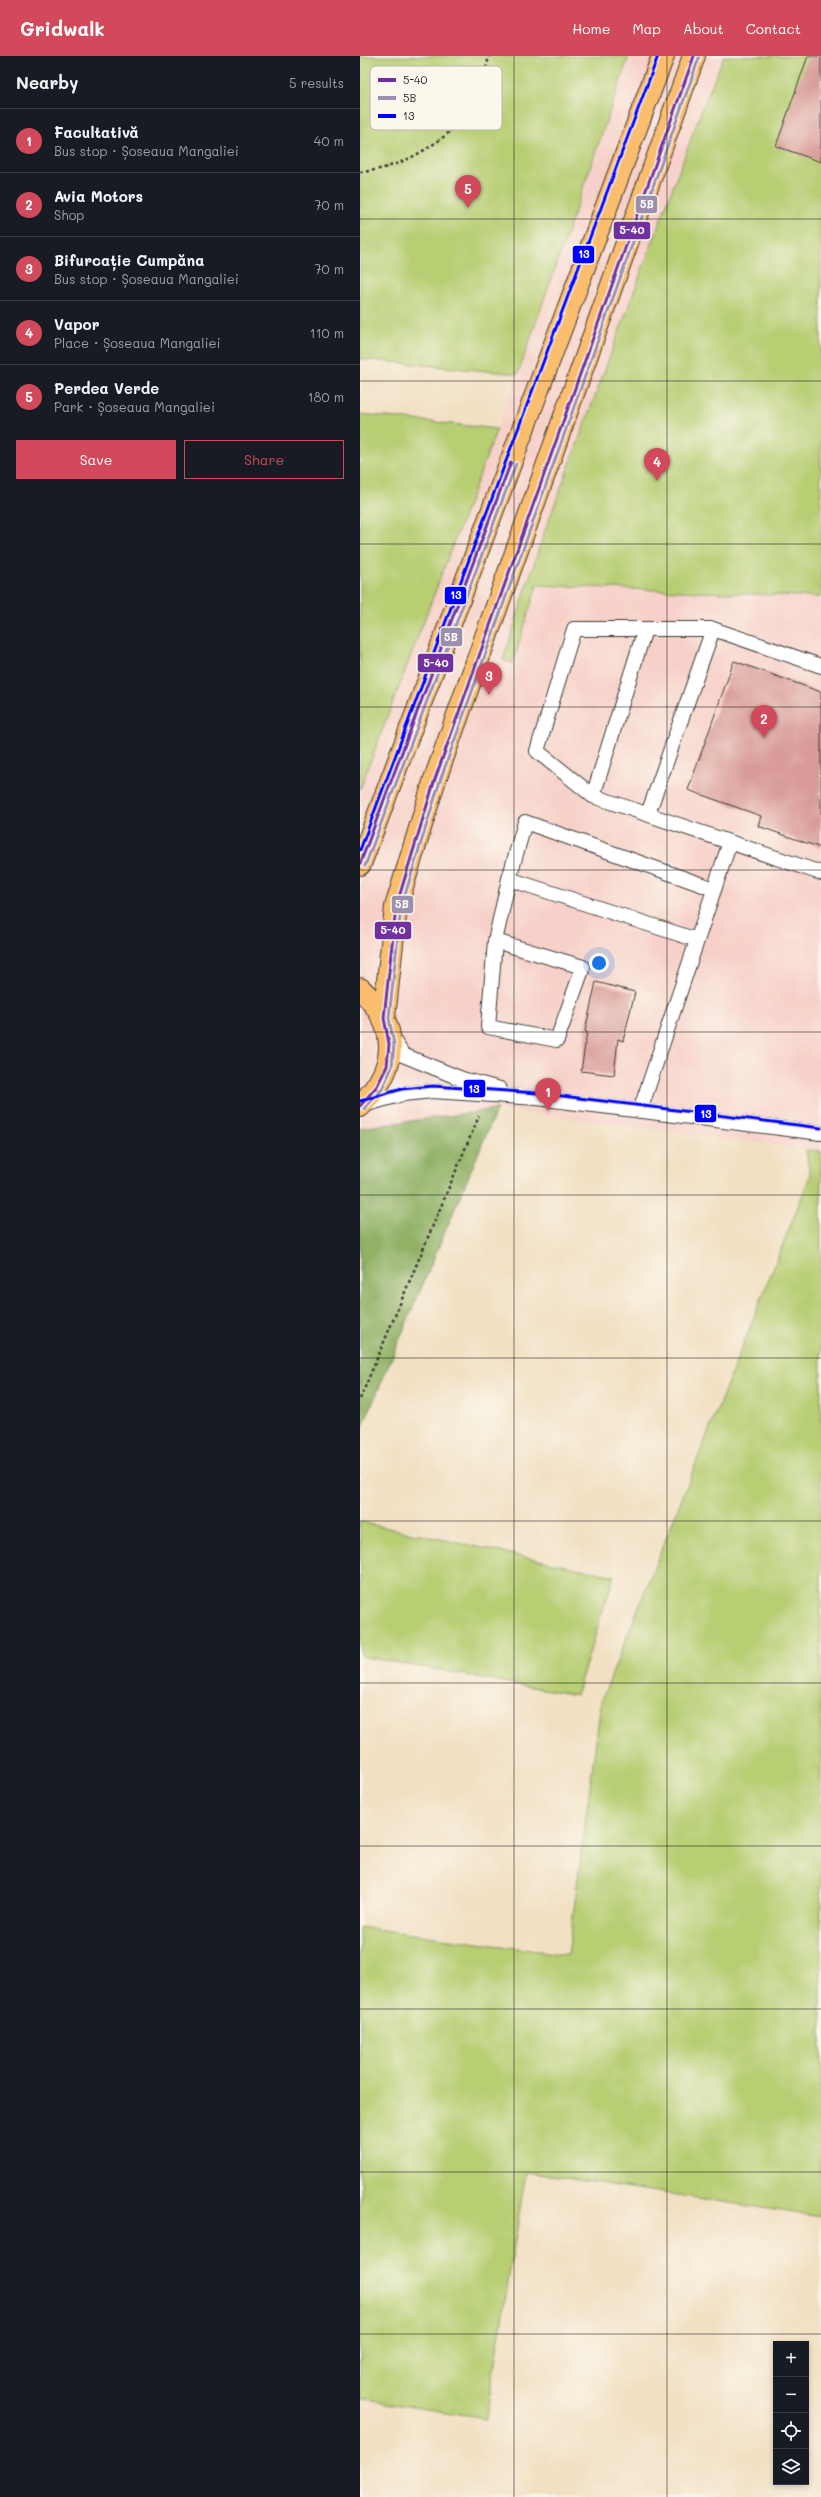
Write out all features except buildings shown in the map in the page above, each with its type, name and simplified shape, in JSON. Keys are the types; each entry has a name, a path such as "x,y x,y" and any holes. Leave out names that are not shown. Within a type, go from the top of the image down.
{"main road":[{"path":"360,864 663,56"},
{"path":"360,1106 376,1090 386,1072 390,1051 387,1026 396,907 435,779 694,56"},
{"path":"360,988 372,999 387,1026"}],"lane":[{"path":"648,814 713,628"},
{"path":"821,666 713,628 574,629 537,751 593,796 821,873"},
{"path":"593,796 645,629"},
{"path":"495,941 583,966 556,1040 488,1027 495,941 508,879 525,822 714,889"},
{"path":"640,1111 730,842"},
{"path":"508,879 697,940"},
{"path":"387,1026 403,1055 426,1066 462,1079 537,1098"},
{"path":"360,1106 403,1094 434,1091 537,1098 821,1133"}],"path":[{"path":"486,66 489,56"},
{"path":"360,172 372,171 401,162 431,145 450,130"},
{"path":"360,1399 488,1095"}],"shaded area":[{"path":"629,56 821,56 821,1151 497,1109 360,1128 360,789 518,374"}],"green space":[{"path":"360,56 629,56 518,374 360,359"},
{"path":"724,56 808,56 821,162 821,597 537,585 513,663 503,660 543,536 704,104"},
{"path":"360,414 497,429 360,789"},
{"path":"497,1109 360,1433 360,1128"},
{"path":"806,1150 821,1151 821,2217 526,2172 486,2418 360,2399 360,1927 568,1955 601,1702 810,1176"},
{"path":"360,1522 614,1576 576,1695 360,1656"}],"transit line":[{"name":"13","path":"360,850 658,56"},
{"name":"5-40","path":"360,1106 377,1086 387,1066 389,1044 384,1018 396,907 435,779 694,56"},
{"name":"5B","path":"364,1109 382,1089 392,1067 394,1044 389,1018 401,908 440,781 699,58"},
{"name":"5-40","path":"360,864 511,462"},
{"name":"5B","path":"365,866 516,464"},
{"name":"13","path":"360,1101 402,1089 433,1086 538,1093 821,1128"}],"place":[{"name":"Perdea Verde","path":"468,208"},
{"name":"Vapor","path":"657,481"},
{"name":"Bifurcație Cumpăna","path":"489,695"},
{"name":"Avia Motors","path":"764,738"},
{"name":"Facultativă","path":"548,1111"}]}
